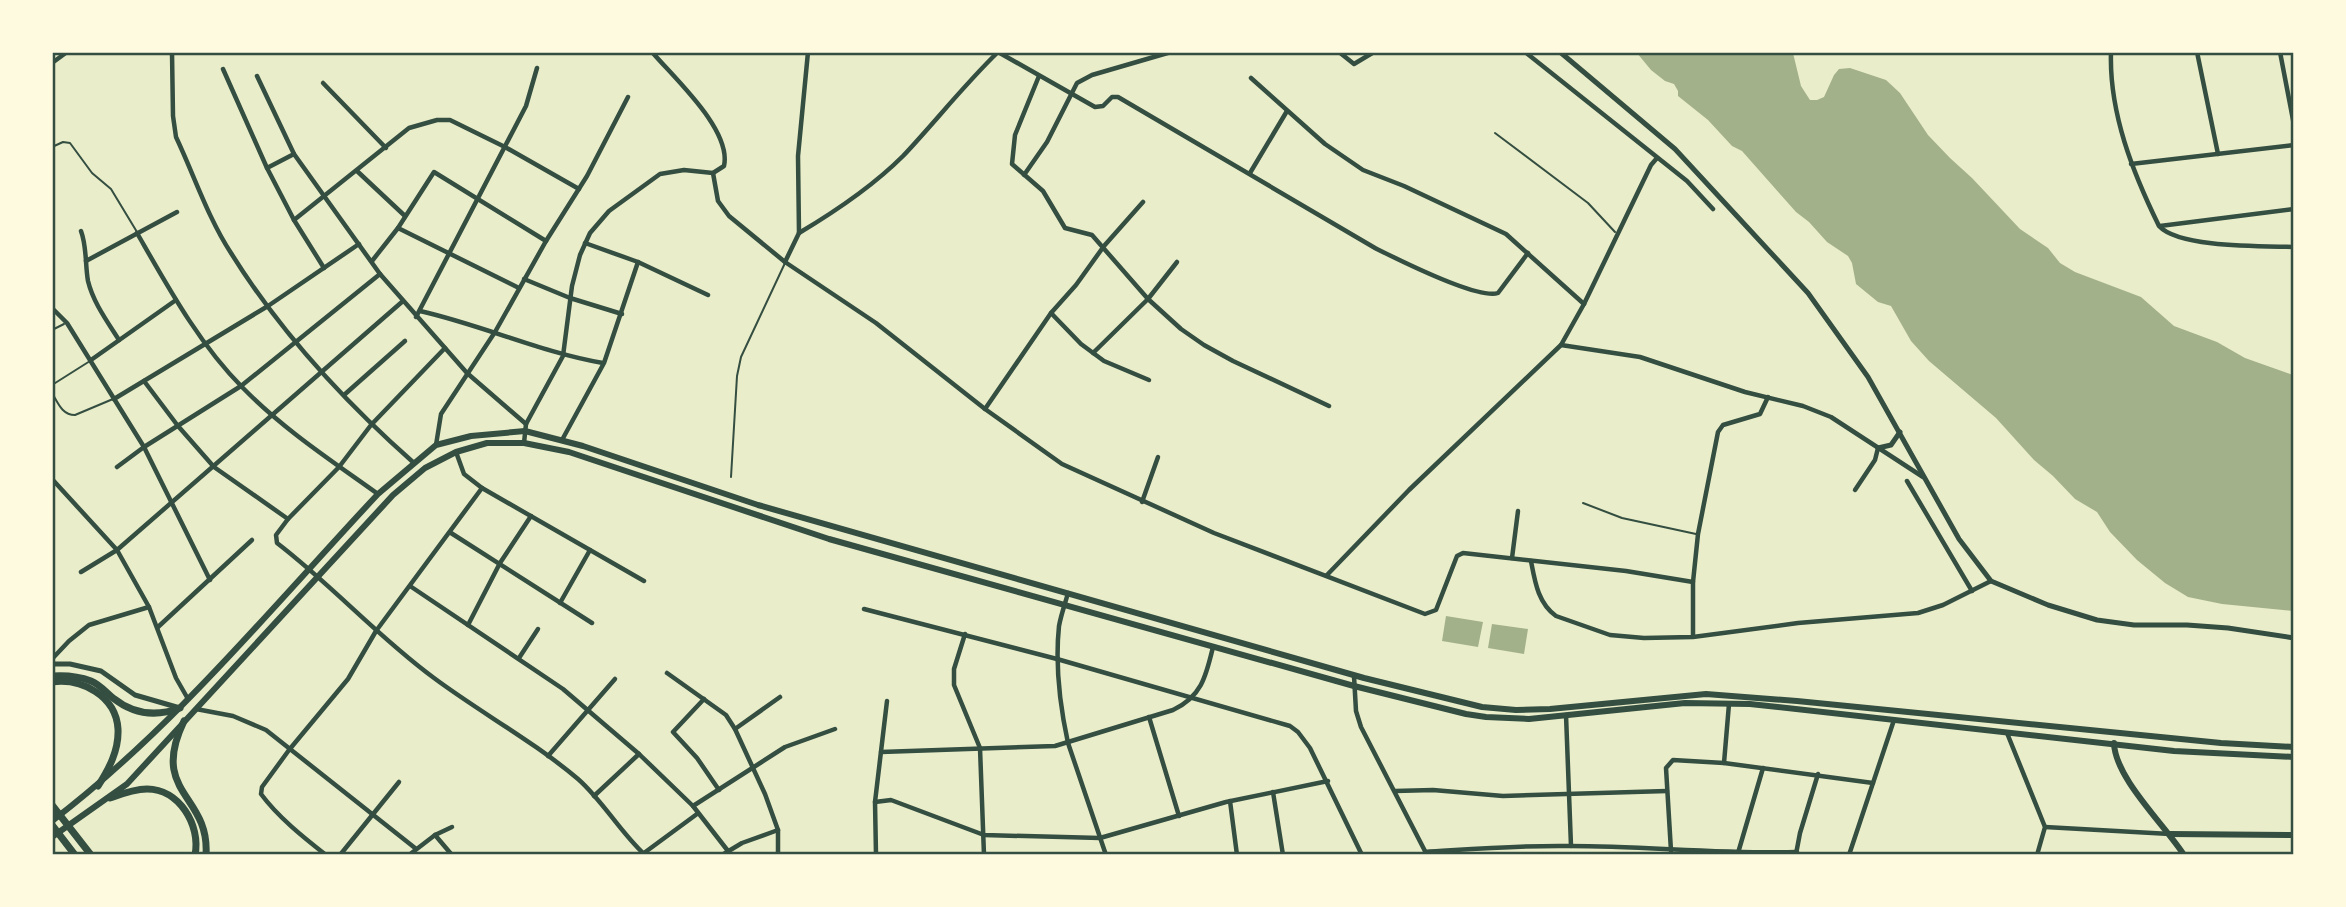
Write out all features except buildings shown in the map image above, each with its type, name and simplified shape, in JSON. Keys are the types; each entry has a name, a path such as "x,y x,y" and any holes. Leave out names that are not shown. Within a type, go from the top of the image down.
{"main road":[{"path":"74,853 52,823 98,786 180,708 378,494 436,445 526,427 758,505 1354,675 1482,707 1550,709 1706,694 2114,734 2294,747"},
{"path":"52,837 127,784 393,495 425,468 456,452 487,443 524,443 569,452 829,539 1354,686 1486,718 1529,719 1685,703 1750,704 2174,751 2294,757"},
{"path":"52,676 71,675 93,682 119,703 142,713 167,713 180,708"},
{"path":"52,682 74,682 88,686 100,695 115,717 118,729 116,746 111,765 98,786"},
{"path":"184,721 175,741 174,773 177,785 200,817 205,832 206,855"},
{"path":"2114,734 2115,757 2132,786 2184,855"},
{"path":"110,798 134,790 147,789 163,791 178,801 193,824 197,844 195,855"},
{"path":"52,805 91,855"},
{"path":"2170,834 2294,835"}],"street":[{"path":"52,63 66,52"},
{"path":"172,52 176,136 224,242 268,306 323,372 371,425 414,463"},
{"path":"524,443 526,427 563,356 570,298 590,233 609,211 660,174 684,170 713,173 720,170 725,159 717,130 652,52"},
{"path":"785,262 799,233 798,156 808,52"},
{"path":"1024,175 1042,151 1077,83 1092,75 1171,52"},
{"path":"1339,52 1354,64 1374,52"},
{"path":"1525,52 1687,181 1713,209"},
{"path":"1560,52 1675,149 1808,293 1847,345 1900,432 1959,539 1991,581 2048,605 2097,620 2134,625 2228,628 2294,638"},
{"path":"2111,52 2112,85 2131,164 2159,226 2177,238 2194,241 2294,247"},
{"path":"2197,52 2218,154"},
{"path":"2280,52 2294,125"},
{"path":"799,233 838,210 901,157 996,53 1095,107 1103,106 1112,97 1118,97 1396,259 1481,294 1491,296 1498,293 1528,253"},
{"path":"418,314 526,106 537,68"},
{"path":"223,69 293,220 324,268"},
{"path":"257,76 294,154 380,274 418,314 467,373 526,427"},
{"path":"1039,76 1018,125 1012,145 1012,164 1043,191 1065,228 1092,234 1148,299 1181,329 1204,345 1329,405"},
{"path":"1251,78 1325,144 1363,170 1404,186 1467,217 1494,226 1506,234 1584,304"},
{"path":"323,83 386,148"},
{"path":"436,445 441,414 495,332 546,241 579,189 628,97"},
{"path":"1250,173 1287,111"},
{"path":"293,220 409,128 424,122 450,120 505,147 579,189"},
{"path":"2131,164 2294,145"},
{"path":"267,168 294,154"},
{"path":"1327,575 1409,490 1561,345 1657,158"},
{"path":"358,171 405,216"},
{"path":"371,262 398,228 434,172 546,241"},
{"path":"713,173 718,201 729,216 785,262 876,323 985,409 1062,464 1213,533 1425,614 1436,610 1460,554 1599,568 1693,582"},
{"path":"985,409 1051,313 1143,202"},
{"path":"2159,226 2294,209"},
{"path":"86,261 177,212"},
{"path":"398,228 519,288"},
{"path":"81,231 86,247 92,293 119,340"},
{"path":"137,233 176,300 241,386 271,415 378,494"},
{"path":"585,243 638,262 708,295"},
{"path":"114,399 268,306 359,244"},
{"path":"562,440 604,363 638,262"},
{"path":"1093,353 1148,299 1177,262"},
{"path":"117,467 241,386 380,274"},
{"path":"524,279 570,298 622,314"},
{"path":"91,360 176,300"},
{"path":"81,572 117,550 403,301"},
{"path":"52,308 67,323 144,447 210,580"},
{"path":"1051,313 1104,361 1149,380"},
{"path":"418,314 460,320 563,356 604,363"},
{"path":"344,394 405,341"},
{"path":"1561,345 1640,356 1768,397 1802,405 1831,417 1923,477"},
{"path":"445,348 371,425 339,467 288,519 276,535 277,543 319,576 376,631 433,678 579,780 642,852"},
{"path":"144,381 214,467 288,519"},
{"path":"1693,637 1693,582 1698,534 1720,428 1760,414 1768,397"},
{"path":"1878,448 1891,445 1900,432"},
{"path":"1855,490 1875,460 1878,448"},
{"path":"456,452 464,474 482,488 644,580"},
{"path":"1142,502 1158,457"},
{"path":"52,480 117,550 149,607 176,678 188,699"},
{"path":"1907,481 1972,591"},
{"path":"326,855 268,803 261,790 289,750 348,679 376,631 482,488"},
{"path":"1512,558 1518,511"},
{"path":"468,625 499,563 531,516"},
{"path":"451,533 592,623"},
{"path":"158,627 252,540"},
{"path":"560,603 590,550"},
{"path":"1531,561 1540,598 1556,616 1610,635 1644,638 1693,637 1798,623 1917,613 1943,605 1991,581"},
{"path":"410,586 563,689 639,754 693,806 728,851"},
{"path":"1068,593 1059,623 1057,659 1068,743 1106,855"},
{"path":"52,662 69,641 89,625 149,607"},
{"path":"864,609 1057,659 1290,726 1310,748 1362,855"},
{"path":"519,659 538,629"},
{"path":"965,634 954,669 954,685 980,748 984,855"},
{"path":"881,752 1018,748 1068,743 1172,710 1185,704 1205,681 1213,646"},
{"path":"52,662 101,671 135,695 180,708"},
{"path":"667,673 726,715 735,729 778,830 779,855"},
{"path":"1354,675 1356,711 1361,727 1426,853 1517,846 1572,846 1797,854 1818,775"},
{"path":"548,756 585,710 615,679"},
{"path":"735,729 780,696"},
{"path":"704,699 673,732 697,758 719,790"},
{"path":"876,855 875,802 887,701"},
{"path":"1724,763 1729,704"},
{"path":"196,709 249,721 266,730 415,849"},
{"path":"1566,716 1572,846"},
{"path":"1149,717 1179,816"},
{"path":"1849,855 1894,720"},
{"path":"693,806 793,744 835,729"},
{"path":"2007,733 2045,827 2037,855"},
{"path":"594,796 639,754"},
{"path":"1671,851 1666,768 1674,760 1724,763 1873,783"},
{"path":"1738,853 1763,768"},
{"path":"875,802 891,800 984,835 1100,838 1230,801 1328,781"},
{"path":"340,855 399,782"},
{"path":"1395,792 1433,790 1503,796 1667,791"},
{"path":"1273,792 1283,855"},
{"path":"1230,801 1237,855"},
{"path":"632,855 642,852 697,814"},
{"path":"409,855 435,835 452,827"},
{"path":"2045,827 2170,834"},
{"path":"722,855 778,830"},
{"path":"435,835 452,855"}],"lane":[{"path":"1495,133 1588,203 1619,235"},
{"path":"52,147 63,142 71,143 92,173 111,189 137,233"},
{"path":"731,477 737,376 741,357 785,262"},
{"path":"52,330 67,323"},
{"path":"52,385 91,360"},
{"path":"52,393 62,411 69,415 114,399"},
{"path":"1583,503 1622,517 1698,534"}],"shaded area":[{"path":"1637,53 1793,53 1801,86 1810,100 1824,97 1839,69 1850,68 1886,80 1900,93 1928,135 2020,229 2048,248 2060,263 2075,272 2141,297 2174,326 2217,342 2245,358 2293,375 2293,611 2222,604 2188,597 2165,583 2137,560 2110,532 2097,512 2075,499 2034,460 1996,418 1929,361 1911,341 1891,306 1878,302 1856,284 1848,256 1827,242 1796,212 1742,151 1732,146 1708,120 1678,96 1674,84 1665,81 1651,70"},
{"path":"1446,616 1483,622 1478,647 1442,641"},
{"path":"1492,624 1528,629 1524,654 1488,648"}]}
